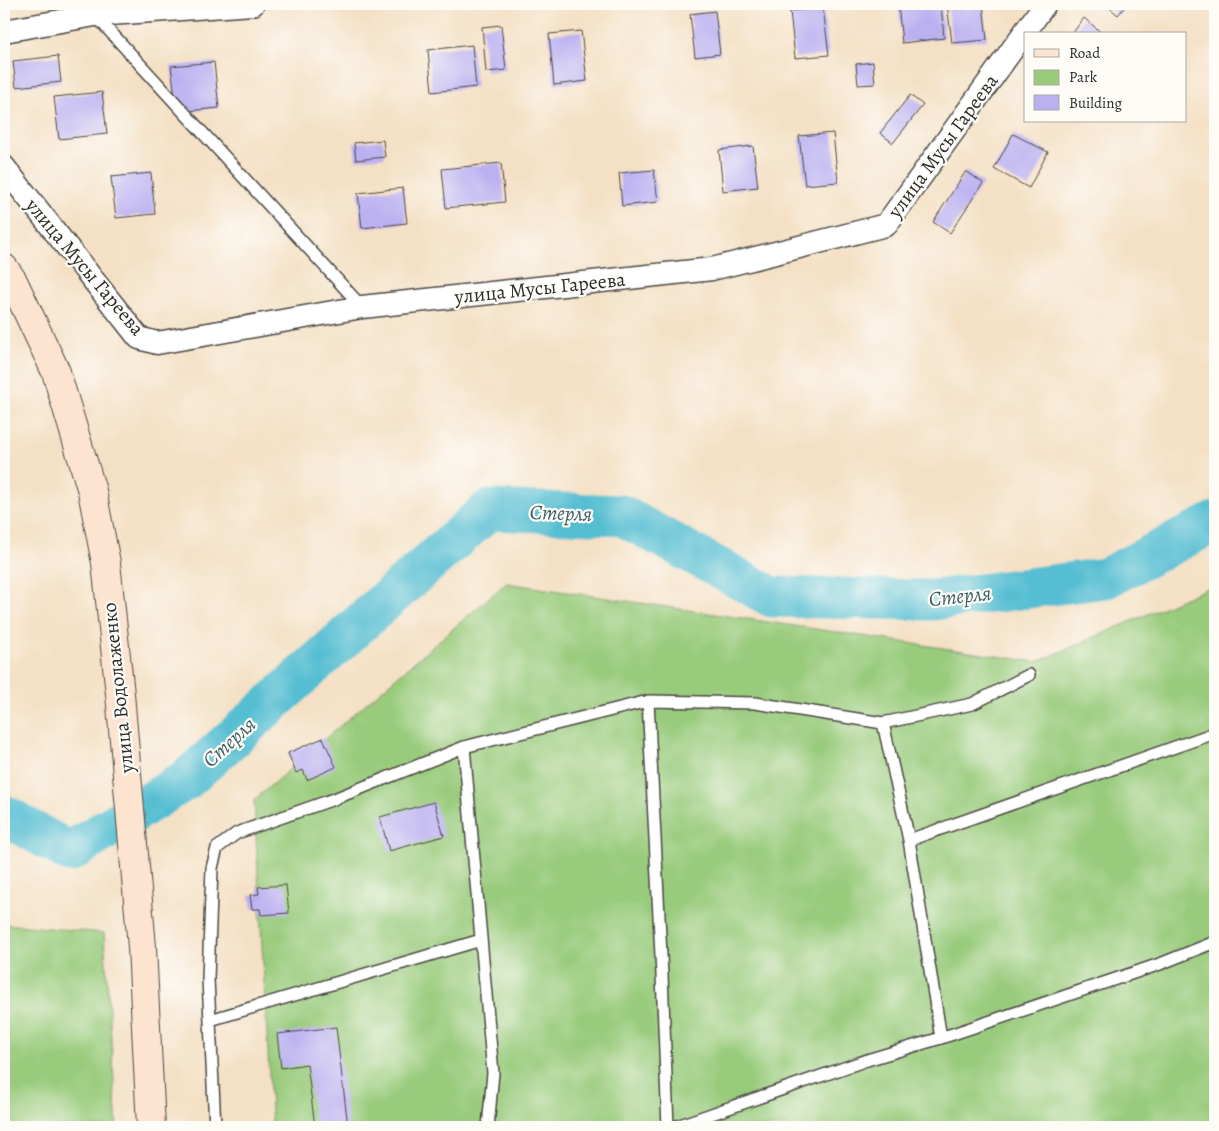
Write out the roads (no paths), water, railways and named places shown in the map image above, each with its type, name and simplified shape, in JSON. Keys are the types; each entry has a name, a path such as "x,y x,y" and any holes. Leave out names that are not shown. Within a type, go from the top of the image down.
{"main road":[{"name":"улица Водолаженко","path":"4,268 13,281 56,372 92,491 106,563 120,694 142,947 151,1127"}],"street":[{"path":"4,31 95,15 252,4"},
{"name":"улица Мусы Гареева","path":"1025,32 1045,4"},
{"name":"улица Мусы Гареева","path":"4,167 139,338 157,343 362,307 712,269 886,225 1024,33"}],"lane":[{"path":"95,15 362,307"},
{"path":"215,1127 208,979 212,868 217,848 237,833 334,799 464,747 648,701 755,703 883,723 972,704 1029,676"},
{"path":"648,701 668,1127"},
{"path":"883,723 909,840 941,1038"},
{"path":"909,840 1215,733"},
{"path":"464,747 493,1073 488,1127"},
{"path":"210,1020 481,940"},
{"path":"674,1127 867,1060 941,1038 1160,964 1215,942"}],"waterway":[{"name":"Стерля","path":"4,815 70,852 186,780 489,510 621,515 772,597 934,600 1106,578 1215,522"}]}
